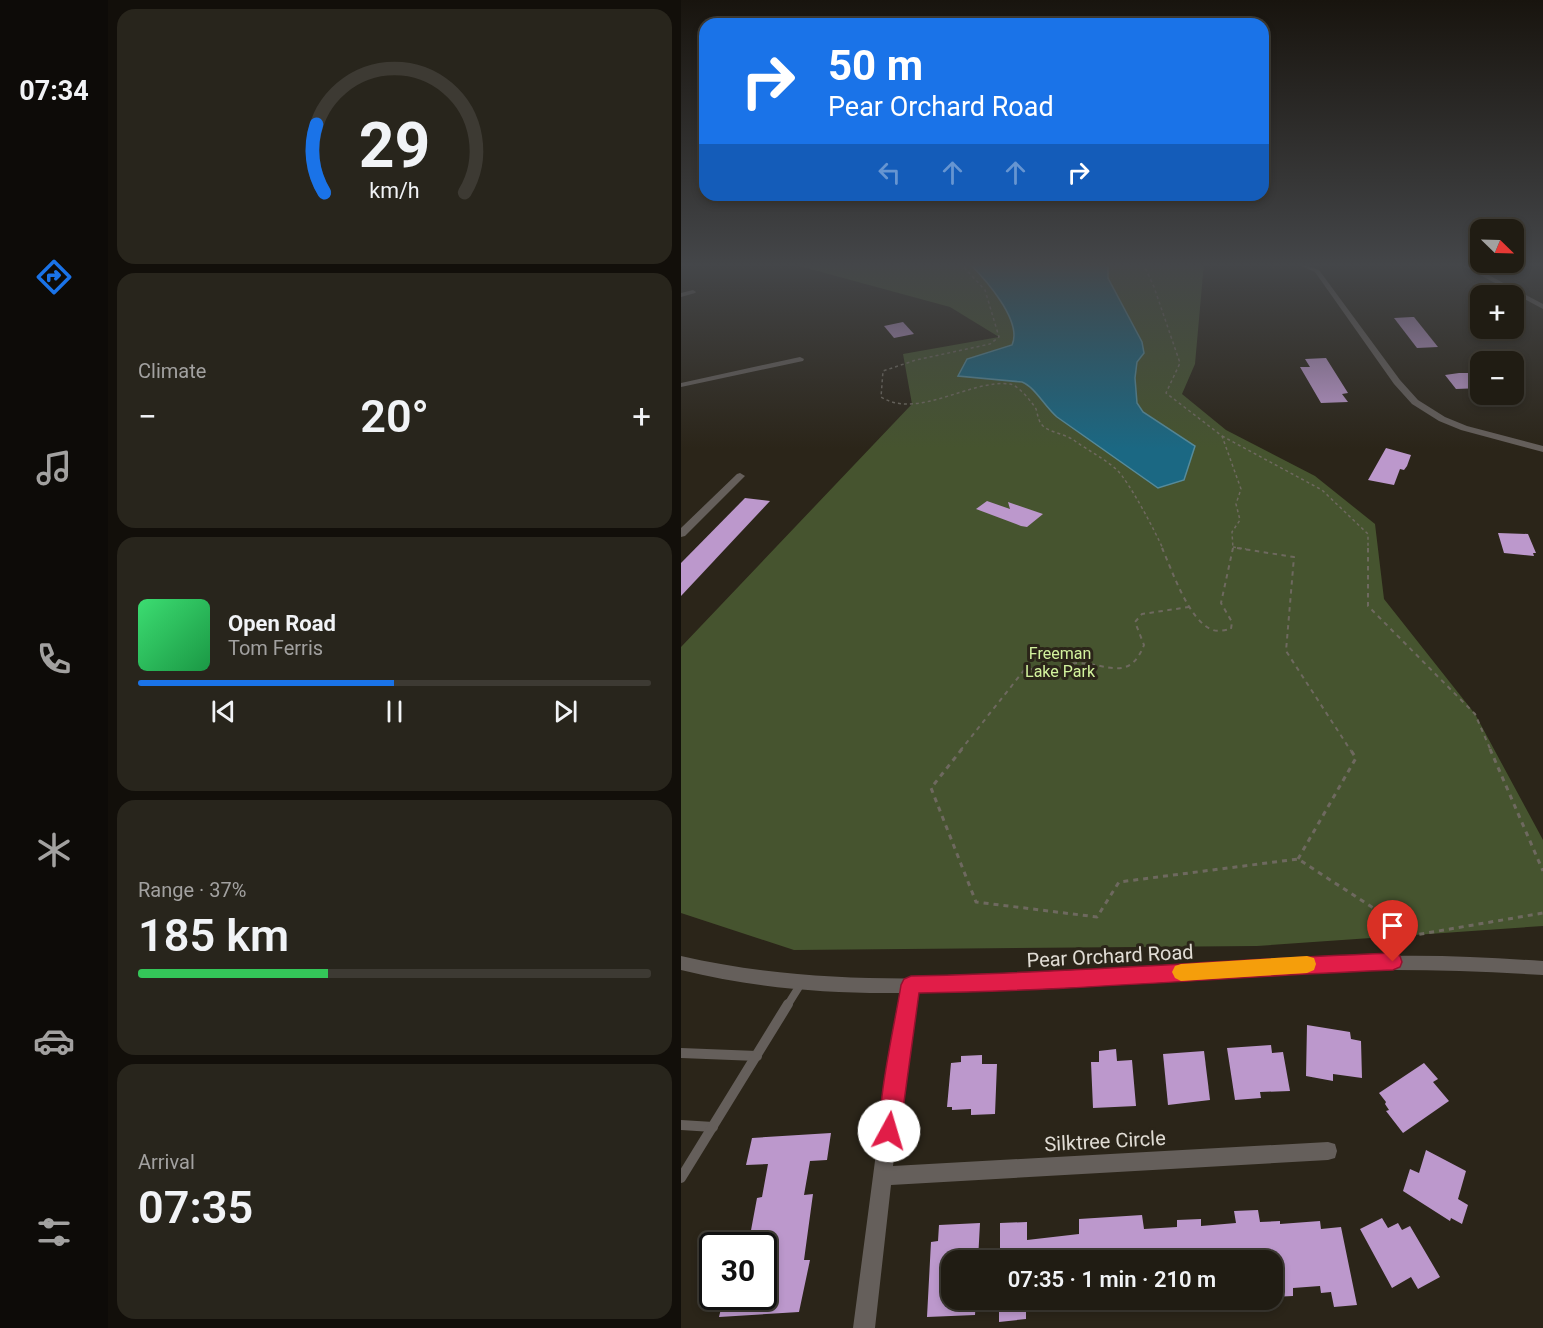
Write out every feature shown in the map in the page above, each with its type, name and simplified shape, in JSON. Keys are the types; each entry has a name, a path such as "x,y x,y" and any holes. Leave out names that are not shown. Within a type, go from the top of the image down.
{"street":[{"path":"1356,325 1397,382 1424,409 1464,428 1543,449"},
{"path":"681,386 800,358"},
{"path":"681,534 740,476"},
{"name":"Pear Orchard Road","path":"681,963 772,980 911,985 998,983 1352,962 1474,963 1543,968"},
{"path":"864,1328 894,1085 911,985"},
{"name":"Silktree Circle","path":"884,1176 1328,1151"}],"lane":[{"path":"681,1178 802,982"},
{"path":"681,1053 757,1056"},
{"path":"681,1125 713,1127"}],"path":[{"path":"995,325 999,338 990,344 916,360 883,371 881,396 889,402 917,403 991,385 1012,384 1020,388 1024,396 1035,407 1040,423 1068,436 1118,471 1155,530 1190,607 1201,623 1214,631 1231,629 1232,622 1221,603 1233,547 1232,532 1240,520 1236,504 1241,489 1222,436"},
{"path":"1167,325 1180,363 1166,393 1222,436 1322,490 1368,534 1368,606 1475,714 1543,871"},
{"path":"1233,547 1294,557 1286,651 1356,758 1298,859"},
{"path":"1190,607 1142,614 1135,622 1144,645 1138,660 1125,669 1116,670 1101,664 1074,663 1054,669 1025,669 931,788 976,902 1097,917 1119,882 1298,859 1415,935 1543,913"}],"green space":[{"name":"Freeman Lake Park","path":"979,325 1198,325 1195,364 1182,394 1226,430 1315,476 1375,524 1384,599 1475,714 1543,840 1543,926 1257,946 794,950 681,913 681,647 912,404 903,354 999,337"}],"water":[{"path":"1012,325 1133,325 1142,342 1144,353 1137,362 1135,378 1137,403 1143,412 1195,446 1184,480 1158,488 1057,417 1031,388 1022,382 958,376 967,359 1012,345 1014,335"}],"building":[{"path":"906,325 914,334 894,338 884,326"},
{"path":"1399,325 1420,325 1438,347 1417,348"},
{"path":"1326,358 1348,393 1342,394 1348,402 1321,403 1300,367 1310,367 1305,359"},
{"path":"1470,373 1470,388 1456,389 1445,375"},
{"path":"1386,448 1411,455 1404,470 1400,469 1394,485 1368,480"},
{"path":"745,498 770,501 681,596 681,563"},
{"path":"987,501 1010,509 1008,502 1043,514 1027,527 1021,526 976,509"},
{"path":"1498,533 1528,534 1536,553 1533,553 1534,556 1504,553"},
{"path":"1307,1025 1350,1032 1351,1039 1361,1041 1362,1078 1333,1074 1333,1081 1306,1076"},
{"path":"1271,1045 1272,1053 1283,1052 1290,1091 1260,1092 1261,1098 1235,1100 1227,1048"},
{"path":"1116,1049 1117,1061 1132,1060 1136,1106 1093,1108 1091,1062 1099,1062 1099,1051"},
{"path":"1204,1051 1210,1100 1168,1105 1163,1054"},
{"path":"982,1055 982,1064 997,1064 995,1114 971,1115 971,1109 952,1110 952,1107 947,1107 951,1063 961,1062 961,1056"},
{"path":"1424,1063 1438,1079 1433,1082 1449,1101 1403,1133 1386,1111 1389,1110 1386,1102 1379,1093"},
{"path":"831,1133 827,1160 810,1161 804,1195 813,1194 804,1260 810,1260 799,1312 719,1317 721,1310 777,1310 777,1232 751,1232 757,1198 762,1197 768,1164 746,1165 752,1138"},
{"path":"1426,1150 1466,1171 1458,1199 1468,1205 1462,1224 1451,1218 1450,1221 1403,1191 1410,1169 1419,1173"},
{"path":"1258,1210 1260,1222 1280,1221 1280,1224 1320,1221 1321,1229 1341,1227 1357,1305 1334,1307 1331,1292 1321,1293 1320,1286 1293,1288 1293,1296 1283,1296 1283,1250 1000,1250 1000,1223 1027,1222 1027,1240 1079,1234 1079,1219 1142,1215 1144,1229 1177,1227 1177,1220 1201,1219 1201,1226 1236,1223 1234,1211"},
{"path":"1382,1218 1388,1228 1398,1223 1402,1230 1410,1226 1440,1277 1418,1289 1411,1277 1392,1288 1360,1229"},
{"path":"980,1223 979,1250 941,1250 941,1310 975,1310 975,1315 927,1317 931,1242 938,1241 939,1225"},
{"path":"999,1310 1026,1310 1026,1319 999,1322"}],"slow traffic":[{"path":"1181,972 1307,964"}],"route":[{"path":"889,1131 894,1085 911,985 998,983 1292,965 1393,962"}]}
